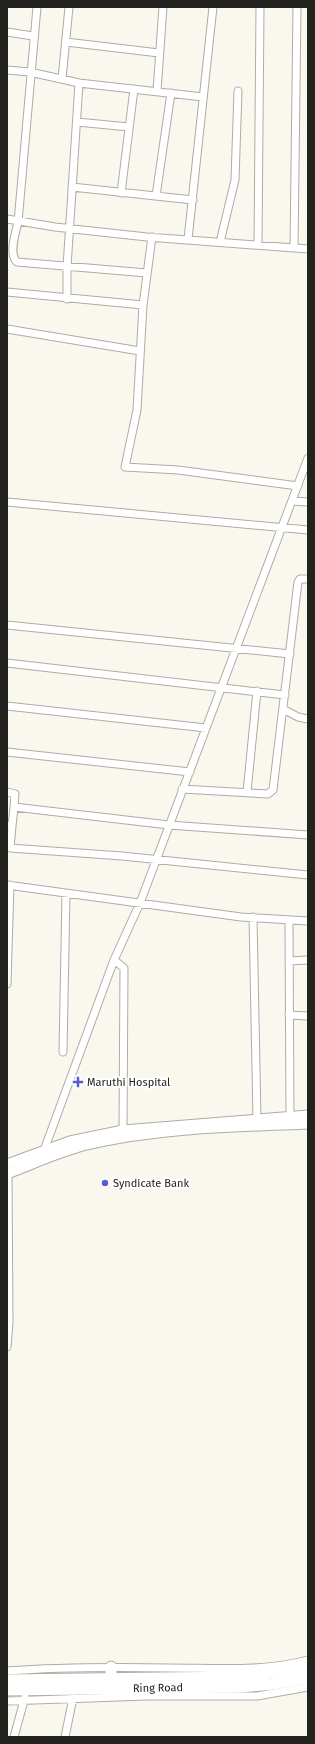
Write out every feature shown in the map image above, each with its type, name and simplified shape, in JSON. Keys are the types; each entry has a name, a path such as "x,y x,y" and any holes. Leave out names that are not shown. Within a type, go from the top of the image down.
{"highway":[{"path":"111,1667 111,1679"},
{"name":"Ring Road","path":"7,1690 28,1684 111,1679 240,1677 308,1668"},
{"name":"Ring Road","path":"7,1680 28,1684 171,1692 273,1684 308,1678"}],"main road":[{"path":"8,1174 70,1141 123,1130 290,1116 308,1116"},
{"path":"7,1164 120,1138 180,1132 308,1124"}],"street":[{"path":"37,7 30,72 18,222 12,253 14,260 17,262 66,267 147,273"},
{"path":"62,79 69,7"},
{"path":"157,91 163,7"},
{"path":"188,239 204,96 211,7"},
{"path":"258,245 260,7"},
{"path":"294,248 297,7"},
{"path":"7,32 34,36"},
{"path":"66,42 159,53"},
{"path":"7,70 30,72 79,83 204,96"},
{"path":"67,298 66,267 79,83"},
{"path":"121,193 134,89"},
{"path":"220,242 235,180 238,91"},
{"path":"156,196 171,93"},
{"path":"77,122 129,127"},
{"path":"72,187 193,200"},
{"path":"7,219 18,222 152,237 308,249"},
{"path":"152,237 143,305 137,410 125,467 178,470 298,486"},
{"path":"7,292 143,305"},
{"path":"7,329 140,351"},
{"path":"43,1155 114,960 140,903 308,458"},
{"path":"292,501 308,502"},
{"path":"7,502 308,530"},
{"path":"182,789 268,794 274,790 298,582 300,578 308,579"},
{"path":"7,625 290,654"},
{"path":"7,663 285,695"},
{"path":"247,792 256,691"},
{"path":"7,706 206,728"},
{"path":"283,709 298,717 308,719"},
{"path":"7,752 190,772"},
{"path":"7,792 16,794 9,826 8,850 122,856 239,866 308,875"},
{"path":"14,807 169,825 308,835"},
{"path":"7,984 9,885 252,917 289,921 308,921"},
{"path":"63,1052 66,893"},
{"path":"252,917 257,1119"},
{"path":"289,921 290,1116"},
{"path":"114,960 124,968 123,1130"},
{"path":"289,961 308,960"},
{"path":"289,1015 308,1016"},
{"path":"7,1164 9,1323 7,1347"},
{"path":"7,1671 111,1667 253,1669 289,1665 308,1660"},
{"path":"14,1737 28,1684"},
{"path":"7,1701 171,1692 257,1696 308,1687"},
{"path":"65,1737 73,1698"}],"place":[{"name":"Maruthi Hospital","path":"78,1082"},
{"name":"Syndicate Bank","path":"105,1183"}]}
